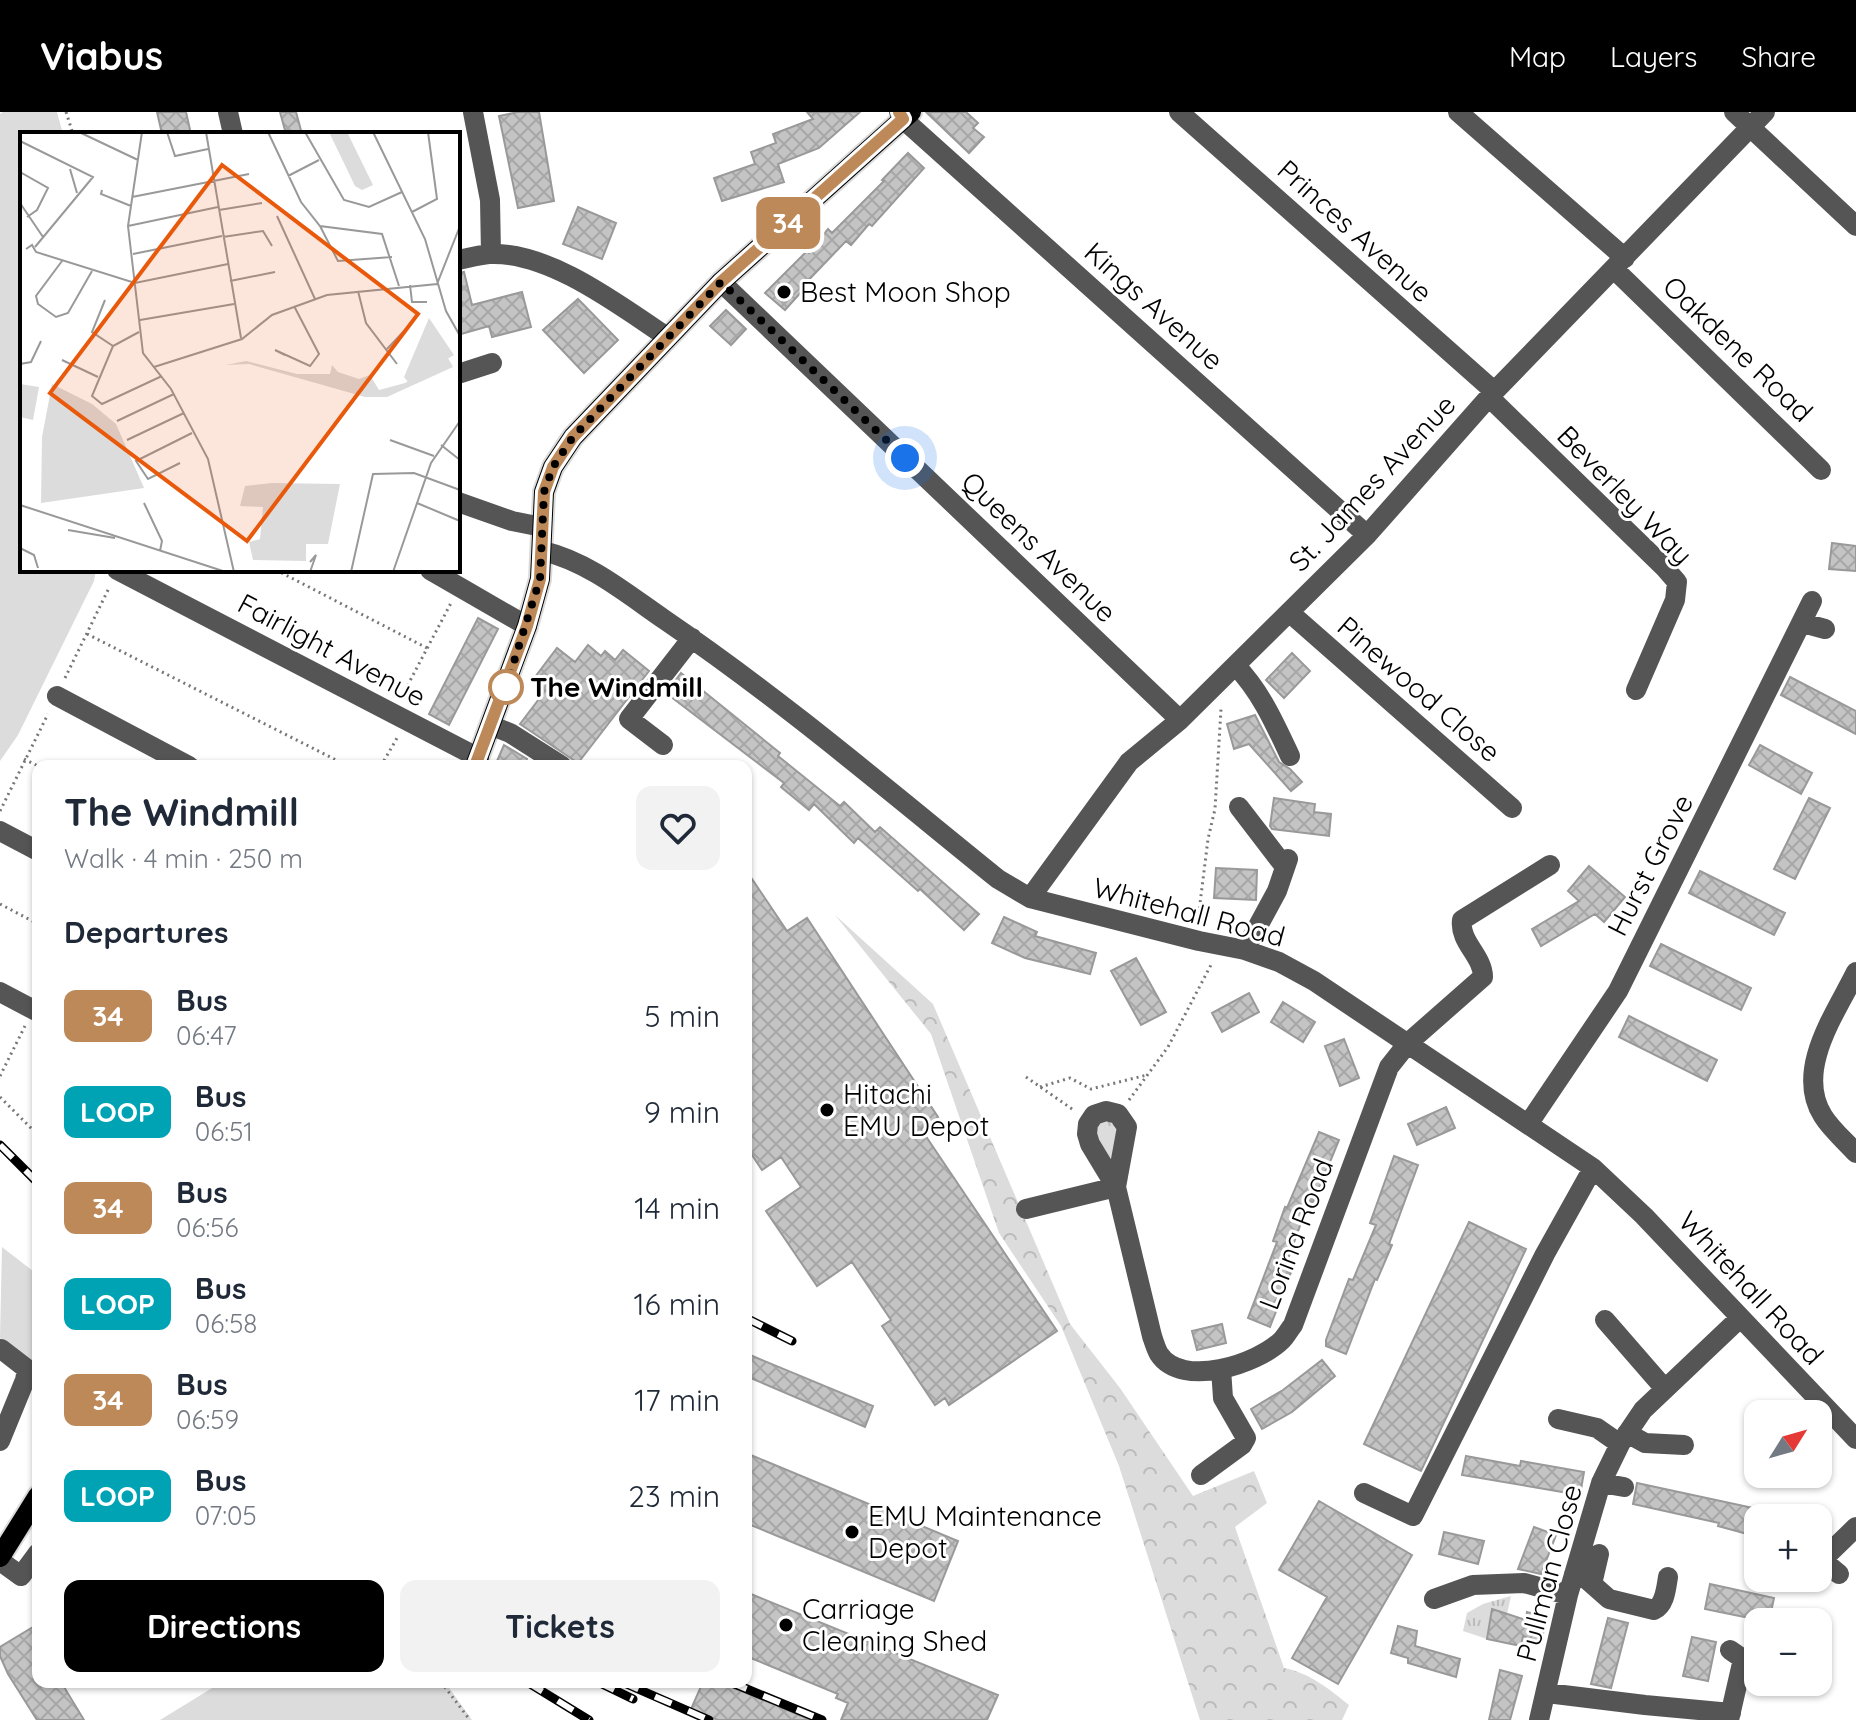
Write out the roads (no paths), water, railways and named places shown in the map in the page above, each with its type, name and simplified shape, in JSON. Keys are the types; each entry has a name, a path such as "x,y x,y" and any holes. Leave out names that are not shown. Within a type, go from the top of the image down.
{"main road":[{"path":"478,760 527,626 540,579 544,492 573,437 721,282 904,114"},
{"path":"0,1559 32,1506"}],"street":[{"path":"228,112 233,132"},
{"path":"473,112 490,200 491,254"},
{"name":"Princes Avenue","path":"1179,112 1492,394"},
{"name":"Oakdene Road","path":"1458,112 1620,264 1821,470"},
{"path":"1734,112 1758,119 1856,226"},
{"name":"Kings Avenue","path":"904,114 1367,535"},
{"name":"St. James Avenue","path":"1030,898 1129,762 1180,720 1367,535 1492,394 1758,119"},
{"path":"460,260 491,254 542,262 594,288 667,337"},
{"name":"Queens Avenue","path":"721,282 1180,720"},
{"path":"460,373 492,363"},
{"name":"Beverley Way","path":"1492,394 1677,582 1675,600 1636,690"},
{"path":"460,503 512,521 542,527"},
{"name":"Whitehall Road","path":"543,551 563,556 594,572 692,638 998,879 1030,898 1245,950 1279,962 1314,981 1529,1123 1593,1168 1644,1216 1856,1439"},
{"name":"Fairlight Avenue","path":"121,572 400,717 474,760"},
{"path":"434,572 527,626"},
{"name":"Hurst Grove","path":"1529,1123 1618,991 1812,601"},
{"name":"Pinewood Close","path":"1289,612 1512,808"},
{"path":"1803,623 1825,629"},
{"path":"663,745 629,719 692,638"},
{"path":"1236,666 1249,679 1268,709 1290,756"},
{"path":"57,696 178,760"},
{"path":"492,726 510,733 553,760"},
{"path":"1239,807 1286,863 1277,891 1245,950"},
{"path":"0,831 32,848"},
{"name":"Lorina Road","path":"1116,1187 1127,1127 1118,1114 1106,1111 1094,1115 1087,1134 1116,1187 1159,1356 1172,1365 1192,1372 1221,1369 1257,1356 1281,1341 1293,1325 1389,1067 1408,1043 1483,977 1483,968 1461,930 1462,920 1550,865"},
{"path":"1856,972 1819,1047 1814,1064 1814,1093 1822,1115 1856,1153"},
{"path":"0,992 32,1008"},
{"path":"1364,1493 1413,1516 1545,1254 1593,1168"},
{"path":"1026,1209 1116,1187"},
{"name":"Pullman Close","path":"1539,1720 1568,1595 1583,1579 1601,1483 1624,1438 1643,1410 1740,1318"},
{"path":"1605,1320 1665,1389"},
{"path":"0,1441 27,1369 1,1349"},
{"path":"1201,1475 1242,1445 1246,1438 1223,1398 1221,1369"},
{"path":"1558,1419 1645,1443 1684,1445"},
{"path":"1601,1483 1624,1487"},
{"path":"1839,1574 1822,1560 1856,1527"},
{"path":"1599,1554 1583,1579 1609,1599 1654,1610 1659,1608 1666,1592 1668,1577"},
{"path":"0,1559 21,1576 32,1561"},
{"path":"1434,1599 1473,1585 1524,1583 1568,1595"},
{"path":"1547,1693 1730,1716 1743,1659 1730,1650"}],"railway":[{"path":"0,1145 32,1177"},
{"path":"752,1321 792,1341"},
{"path":"537,1688 589,1720"},
{"path":"610,1688 633,1699"},
{"path":"636,1688 709,1720"},
{"path":"745,1688 822,1720"}],"place":[{"name":"Best Moon Shop","path":"784,292"},
{"name":"The Windmill","path":"506,687"},
{"name":"Hitachi EMU Depot","path":"827,1110"},
{"name":"EMU Maintenance Depot","path":"852,1532"},
{"name":"Carriage Cleaning Shed","path":"786,1625"}]}
